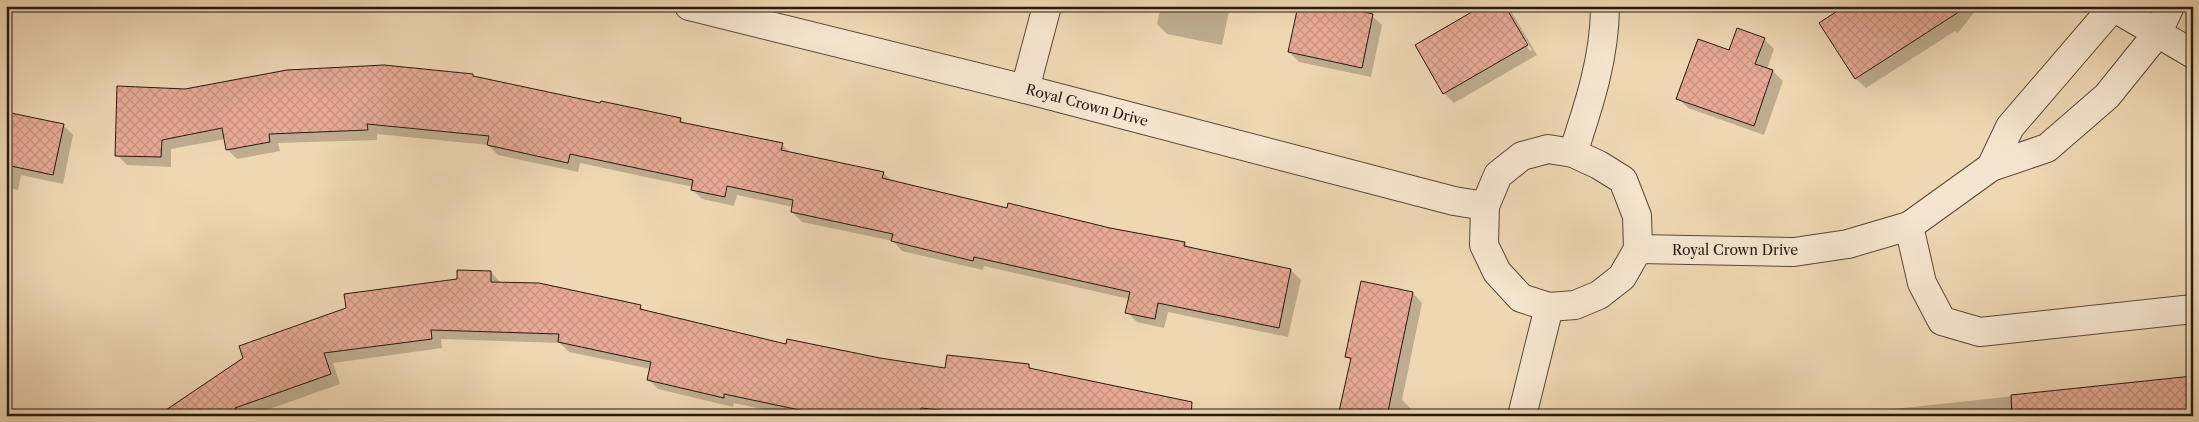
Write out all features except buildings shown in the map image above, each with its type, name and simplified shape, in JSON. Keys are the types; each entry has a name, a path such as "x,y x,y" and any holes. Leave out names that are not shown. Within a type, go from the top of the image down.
{"street":[{"name":"Royal Crown Drive","path":"689,6 1025,89 1454,201 1485,206"},
{"path":"1025,89 1047,6"},
{"path":"1573,153 1592,95 1605,33 1605,6"},
{"name":"Royal Crown Drive","path":"1638,249 1794,252 1848,244 1909,226 1991,167 2047,148 2107,96 2157,34 2170,6"},
{"name":"Royal Crown Drive","path":"1991,167 2010,127 2113,7"},
{"path":"2113,7 2193,54"},
{"path":"1548,149 1573,153 1599,165 1622,180 1637,216 1638,249 1622,277 1599,295 1575,305 1549,308 1521,298 1497,272 1484,245 1485,206 1498,175 1522,156 1548,149"},
{"path":"1909,226 1922,283 1942,321 1980,332 2193,309"},
{"path":"1522,416 1549,308"}]}
